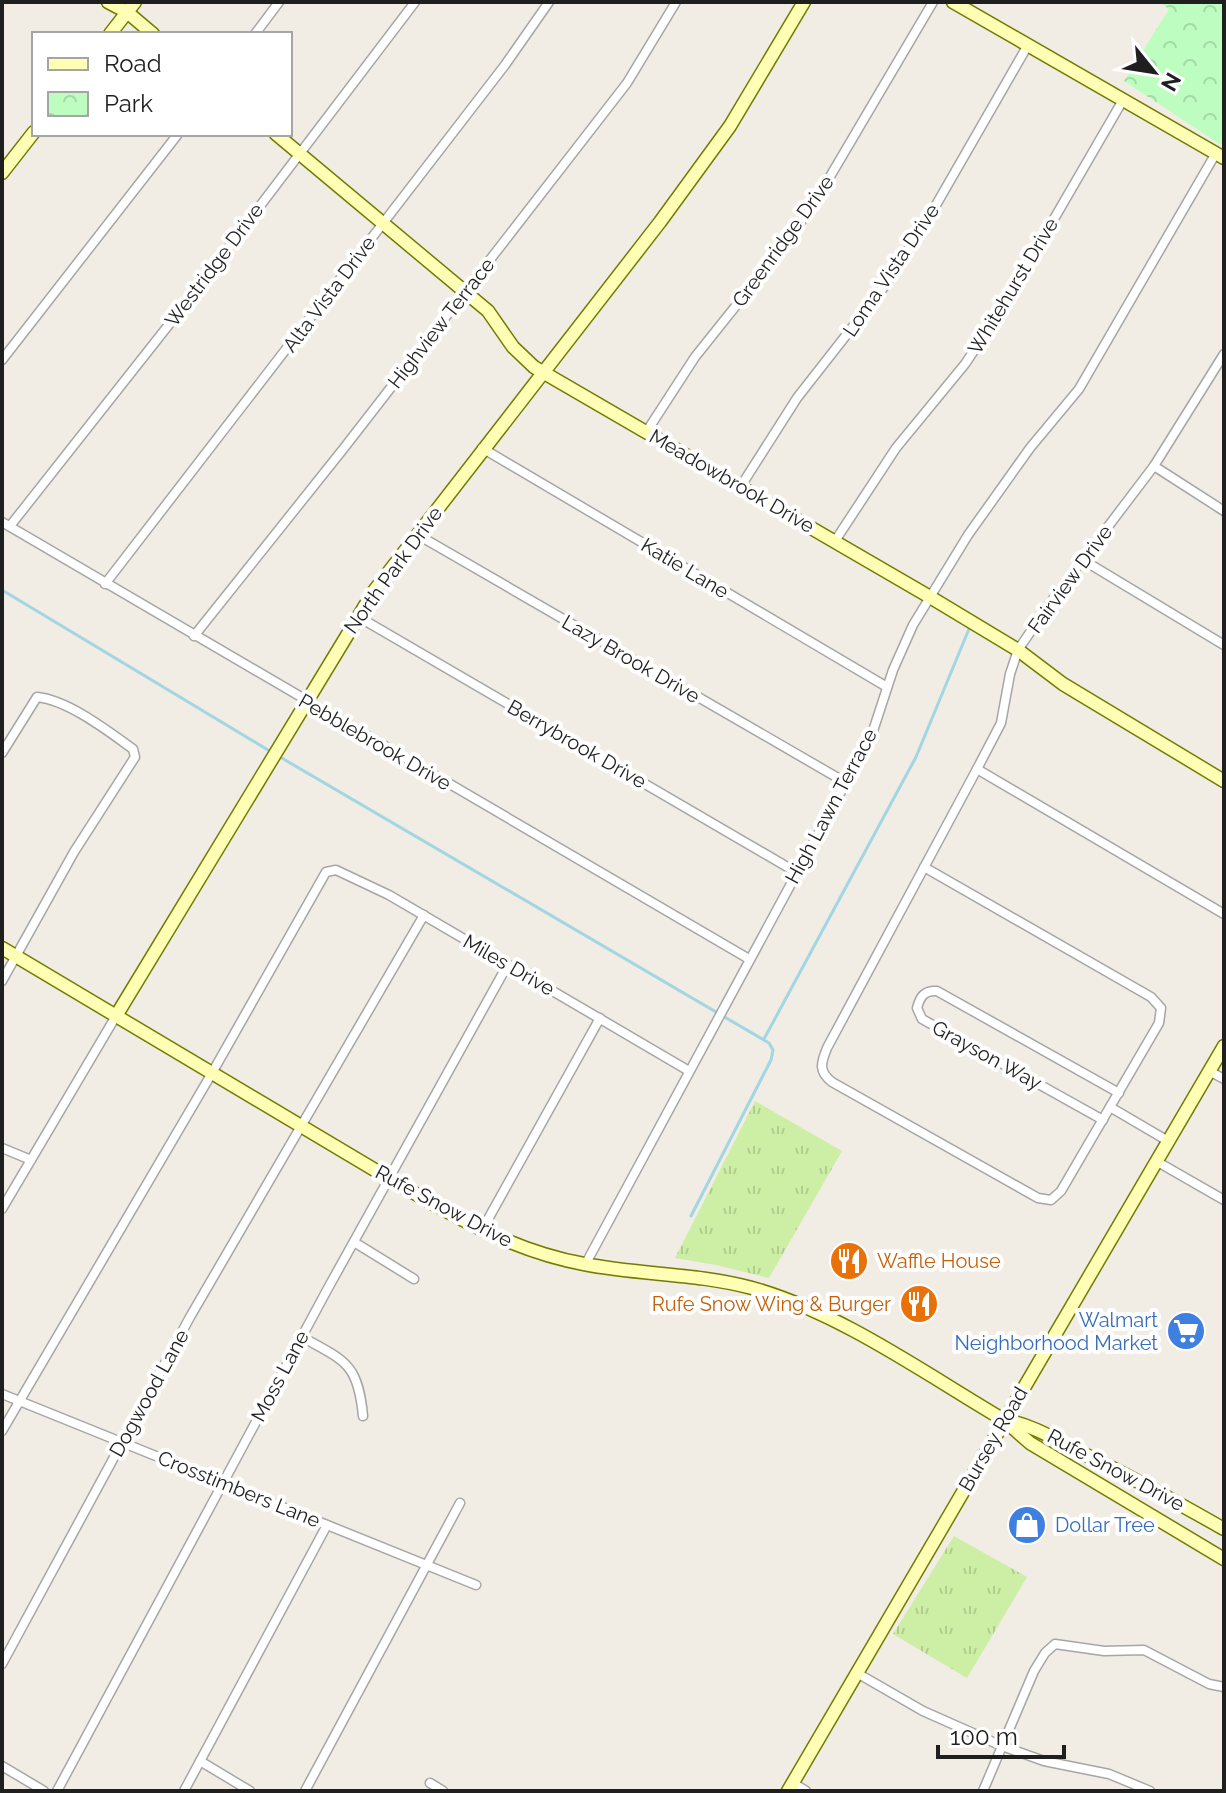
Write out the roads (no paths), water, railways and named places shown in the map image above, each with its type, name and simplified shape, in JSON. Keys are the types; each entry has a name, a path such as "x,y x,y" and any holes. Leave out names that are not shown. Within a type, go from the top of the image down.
{"street":[{"path":"108,2 131,7 151,32"},
{"path":"256,32 279,2"},
{"name":"Westridge Drive","path":"6,524 197,289 415,2"},
{"name":"Alta Vista Drive","path":"105,584 532,29 549,2"},
{"name":"Highview Terrace","path":"194,636 627,83 676,2"},
{"name":"North Park Drive","path":"2,1209 357,616 482,448 660,222 730,126 804,2"},
{"name":"Greenridge Drive","path":"647,431 695,357 815,202 933,2"},
{"path":"953,2 1220,156"},
{"path":"112,32 131,7"},
{"name":"Loma Vista Drive","path":"741,486 797,398 887,283 932,212 1028,45"},
{"name":"Whitehurst Drive","path":"835,541 896,448 965,364 1000,312 1123,100"},
{"path":"2,173 32,135"},
{"path":"2,360 176,136"},
{"name":"Meadowbrook Drive","path":"279,136 488,311 526,361 930,597 1018,650 1063,684 1224,781"},
{"name":"High Lawn Terrace","path":"585,1265 872,734 887,687 913,625 968,535 1030,448 1079,389 1220,156"},
{"name":"Fairview Drive","path":"1103,1120 1061,1191 1051,1200 1038,1198 832,1082 821,1070 827,1048 1001,723 1018,650 1154,466 1224,354"},
{"path":"1214,371 1224,377"},
{"name":"Katie Lane","path":"482,448 887,687"},
{"path":"1154,466 1224,511"},
{"name":"Pebblebrook Drive","path":"6,524 749,959"},
{"name":"Lazy Brook Drive","path":"418,535 845,782"},
{"path":"1083,560 1224,645"},
{"name":"Berrybrook Drive","path":"357,616 796,872"},
{"path":"2,753 33,700 43,697 100,726 133,749 135,757 74,852 2,981"},
{"path":"977,769 1224,914"},
{"path":"924,867 1151,997 1161,1008 1159,1023 1103,1120"},
{"name":"Miles Drive","path":"212,1073 326,872 336,870 424,915 689,1071"},
{"name":"Dogwood Lane","path":"2,1664 190,1317 424,915"},
{"name":"Rufe Snow Drive","path":"2,948 390,1179 482,1230 525,1249 585,1265 702,1278 778,1297 841,1324 1004,1420 1030,1443 1224,1559"},
{"name":"Moss Lane","path":"57,1791 508,964"},
{"name":"Grayson Way","path":"1103,1120 922,1019 917,1008 919,1000 927,992 937,991 1119,1093"},
{"path":"482,1230 600,1018"},
{"name":"Bursey Road","path":"790,1787 1224,1046"},
{"path":"1209,1071 1224,1079"},
{"path":"2,1431 212,1073"},
{"path":"1110,1107 1168,1141"},
{"path":"2,1148 31,1160"},
{"path":"1156,1161 1224,1200"},
{"path":"354,1242 414,1279"},
{"path":"302,1337 347,1365 359,1384 363,1416"},
{"name":"Crosstimbers Lane","path":"2,1394 476,1585"},
{"name":"Rufe Snow Drive","path":"1004,1420 1039,1429 1083,1454 1130,1475 1224,1529"},
{"path":"305,1791 460,1503"},
{"path":"1184,1535 1198,1513"},
{"path":"184,1791 327,1525"},
{"path":"983,1791 1034,1671 1049,1647 1055,1644 1104,1651 1144,1650 1209,1684 1224,1687"},
{"path":"857,1673 923,1711 1002,1746 1044,1761 1109,1774 1150,1791"},
{"path":"200,1761 250,1791"},
{"path":"2,1766 44,1791"},
{"path":"430,1783 443,1791"},
{"path":"790,1787 806,1791"}],"waterway":[{"path":"2,590 273,753"},
{"path":"764,1039 916,757 969,629"},
{"path":"280,757 769,1043 773,1050 771,1060 691,1216"}],"place":[{"name":"Waffle House","path":"849,1261"},
{"name":"Rufe Snow Wing & Burger","path":"919,1304"},
{"name":"Walmart Neighborhood Market","path":"1186,1331"},
{"name":"Dollar Tree","path":"1027,1525"}]}
